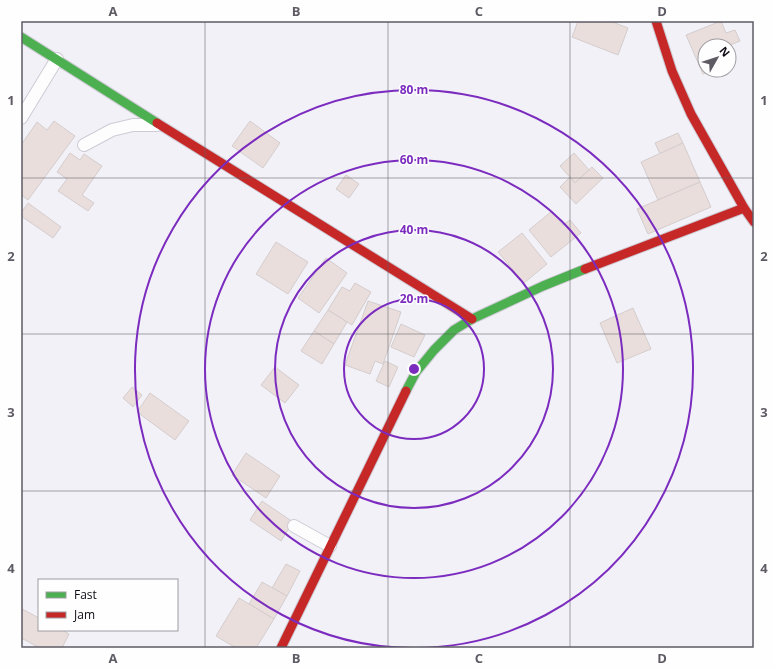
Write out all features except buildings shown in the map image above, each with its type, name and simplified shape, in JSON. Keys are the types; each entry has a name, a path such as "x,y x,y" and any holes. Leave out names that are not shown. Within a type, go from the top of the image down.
{"street":[{"path":"656,21 672,71 691,114 744,208 754,222"},
{"path":"21,37 314,221 472,318"},
{"path":"281,648 416,372 434,350 454,330 472,318 543,286 744,208"}],"lane":[{"path":"21,118 57,59"},
{"path":"84,145 112,130 133,126 161,125"},
{"path":"294,526 330,546"}],"traffic: fast":[{"path":"21,37 157,123"},
{"path":"406,391 416,372 434,350 454,330 472,319 543,286 585,269"}],"traffic: jam":[{"path":"656,21 672,71 691,114 744,208 754,222"},
{"path":"157,123 472,319"},
{"path":"585,269 744,208"},
{"path":"281,648 406,391"}]}
